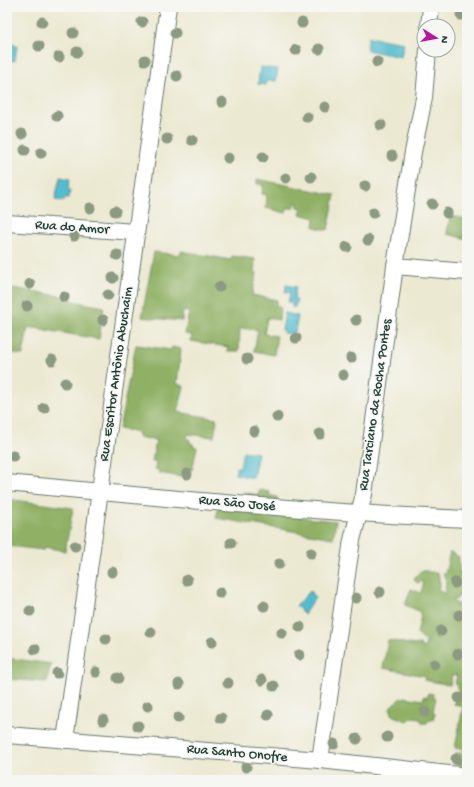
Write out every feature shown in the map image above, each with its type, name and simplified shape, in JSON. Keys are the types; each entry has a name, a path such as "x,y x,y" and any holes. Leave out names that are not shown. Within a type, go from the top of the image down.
{"street":[{"name":"Rua Escritor Antônio Abuchaim","path":"65,740 168,7"},
{"path":"430,18 431,7"},
{"name":"Rua Tarciano da Rocha Pontes","path":"320,760 352,540 364,494 395,266 413,152 424,98 427,58"},
{"name":"Rua do Amor","path":"7,223 136,232"},
{"path":"395,266 467,272"},
{"name":"Rua São José","path":"7,483 359,514 467,519"},
{"name":"Rua Santo Onofre","path":"7,735 320,760 467,776"}],"green space":[{"path":"257,179 335,195 328,230 314,227 315,218 300,214 302,208 297,207 298,203 295,203 293,208 287,208 286,213 266,208 267,195 262,194 263,185 257,184"},
{"path":"450,216 467,219 467,239 447,234"},
{"path":"181,251 231,260 232,256 255,259 254,271 257,273 252,295 277,300 276,307 280,307 279,320 267,318 264,334 277,336 274,355 254,351 258,330 240,328 239,351 227,351 228,347 191,341 192,335 185,334 189,312 183,311 182,321 142,317 154,252 180,255"},
{"path":"7,287 72,298 72,301 104,307 99,339 28,327 23,355 7,352"},
{"path":"136,345 171,350 172,347 181,349 177,384 184,386 178,412 217,419 214,437 188,434 187,438 190,440 190,443 197,447 192,470 187,469 187,474 182,473 181,477 159,473 158,469 155,469 156,462 152,462 156,440 138,437 138,433 119,429"},
{"path":"260,490 270,492 269,495 277,497 277,502 285,504 286,516 336,521 333,538 216,518 219,506 240,500 243,492 258,495"},
{"path":"7,499 73,508 65,551 45,547 44,550 7,546"},
{"path":"450,552 459,557 459,572 464,572 467,578 466,597 458,596 457,599 453,600 453,602 458,604 459,608 467,610 467,663 465,666 467,666 467,739 465,750 455,748 463,706 454,704 456,693 458,692 457,684 455,684 457,675 452,675 450,685 424,680 425,676 383,668 388,640 414,645 420,644 421,647 425,647 426,642 417,634 421,616 419,611 405,605 411,589 421,593 423,581 417,583 414,580 422,571 438,573 440,584 438,589 445,594 446,580 443,574 445,574"},
{"path":"7,658 51,664 47,682 7,679"},
{"path":"428,693 433,694 433,698 436,698 433,711 435,713 434,719 432,718 431,721 428,720 427,723 423,723 420,718 414,717 407,721 393,716 390,708 401,698 404,699 404,697 423,700 424,696 428,697"},
{"path":"467,749 467,767 455,764 453,761 455,760 455,754 466,754"}],"water":[{"path":"369,37 404,43 401,57 366,50"},
{"path":"7,43 17,45 15,61 7,60"},
{"path":"260,67 278,69 276,81 267,80 266,85 258,84"},
{"path":"60,177 70,179 68,188 70,192 68,198 65,198 64,201 55,200"},
{"path":"286,285 296,287 294,299 297,300 295,307 292,307 292,303 288,302 290,293 285,292"},
{"path":"285,313 298,316 295,332 292,332 292,334 283,333 284,330 282,330"},
{"path":"243,451 258,453 253,478 235,474 237,467 240,467"},
{"path":"310,591 315,598 304,614 296,606"}]}
